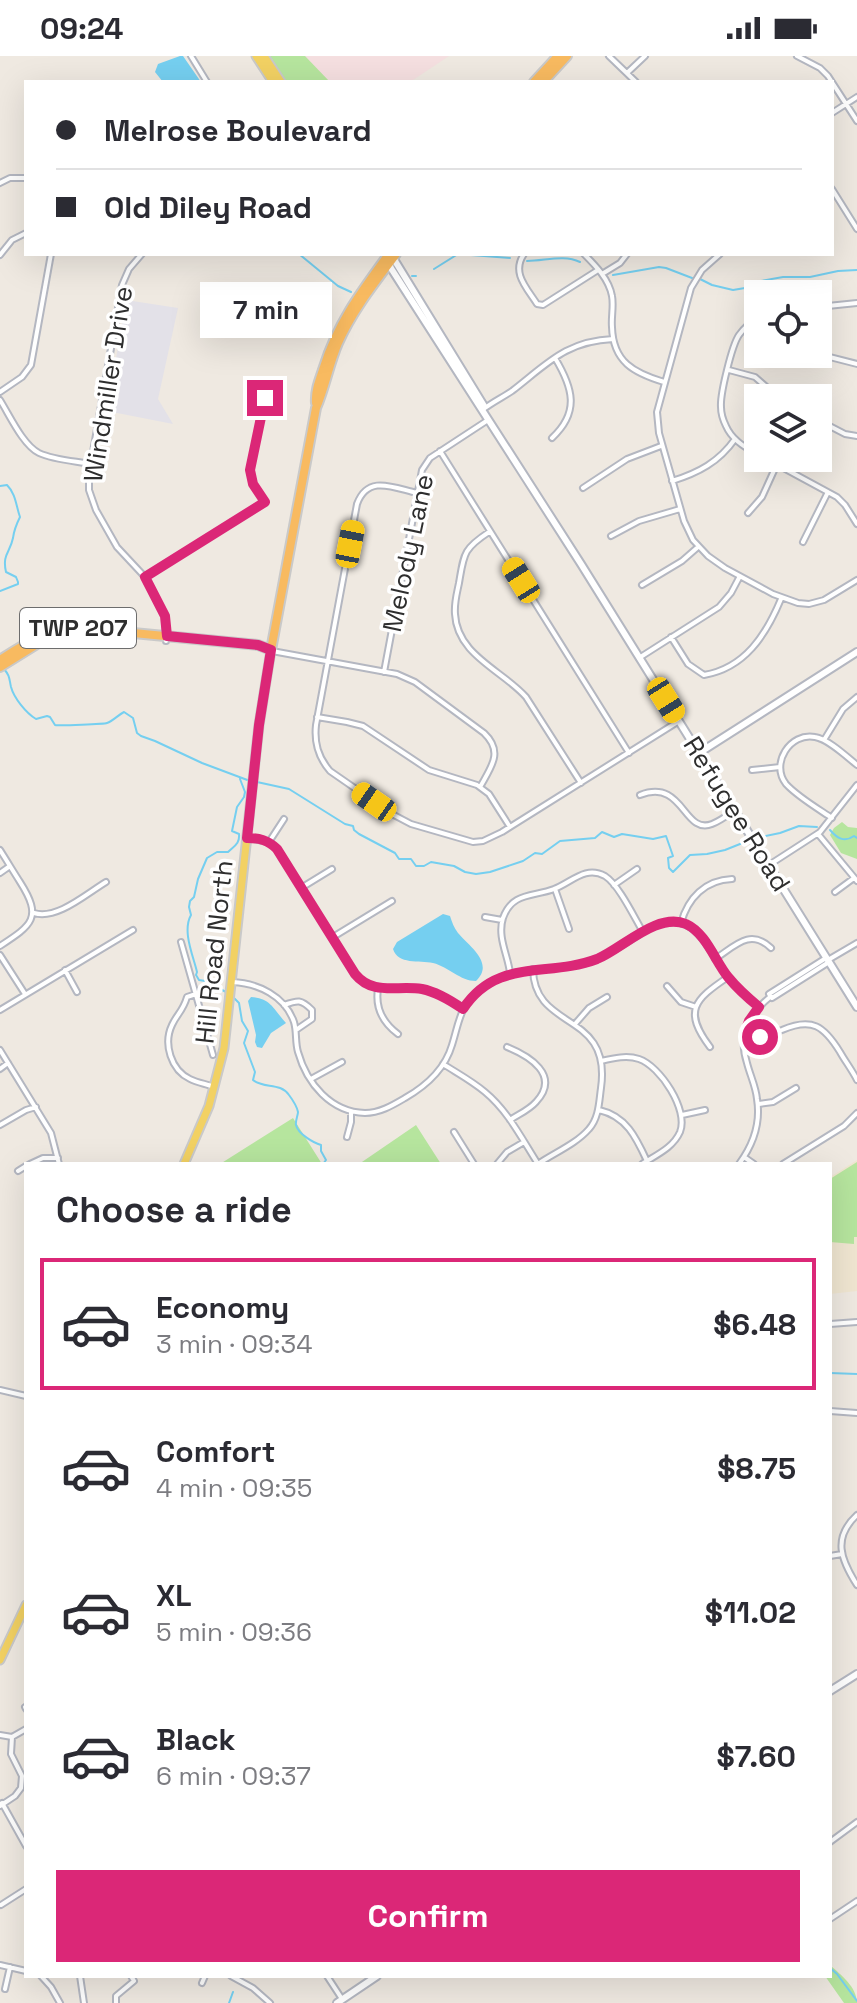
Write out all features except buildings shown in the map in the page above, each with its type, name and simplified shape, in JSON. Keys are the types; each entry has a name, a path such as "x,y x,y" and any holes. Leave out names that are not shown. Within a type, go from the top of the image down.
{"highway":[{"path":"536,80 558,56"},
{"path":"545,80 567,56"},
{"name":"Hill Road North","path":"271,650 319,394 344,331 389,257"},
{"name":"TWP 207","path":"0,667 5,659 38,643 66,635 93,633 271,650"}],"main road":[{"path":"256,56 272,80"},
{"path":"264,56 280,80"},
{"name":"Refugee Road","path":"389,257 429,322 442,337 489,419 857,1007"},
{"name":"Refugee Road","path":"389,257 416,309 484,408"},
{"name":"Hill Road North","path":"185,1162 204,1121 224,1048 253,771 271,650"},
{"path":"699,753 857,652"},
{"path":"0,1660 24,1609"},
{"path":"832,1690 857,1674"},
{"path":"339,2001 374,1978"}],"street":[{"path":"191,56 206,80"},
{"path":"609,56 634,80"},
{"path":"627,73 645,56"},
{"path":"797,56 824,71 830,80"},
{"path":"834,85 857,121"},
{"path":"834,112 857,97"},
{"path":"0,183 10,178 24,178"},
{"path":"834,192 857,229"},
{"path":"0,255 12,240 24,234"},
{"path":"0,392 22,377 31,365 51,256"},
{"name":"Windmiller Drive","path":"140,256 129,269 122,285 89,490 96,510 117,547 145,577 165,616 166,638"},
{"path":"522,256 519,275 537,304 543,305 620,263 625,256"},
{"path":"586,256 608,283 612,298 613,339 619,355 629,367 642,375 664,382"},
{"path":"718,256 702,270 691,288 657,412 662,446 690,534 698,547 716,563 781,598 798,603 814,603 829,598 857,580"},
{"path":"832,306 857,303"},
{"path":"744,330 737,339 724,384 721,411 726,426 735,439 744,445"},
{"path":"484,408 566,350 584,343 613,339"},
{"path":"552,438 564,424 571,402 568,380 555,357"},
{"path":"832,358 857,364"},
{"path":"729,370 755,377 763,384"},
{"path":"145,577 265,502 253,484 250,470 268,382"},
{"path":"0,400 27,444 35,451 91,464"},
{"name":"Melody Lane","path":"384,672 424,466 430,458 489,419"},
{"path":"832,428 857,436"},
{"path":"672,481 704,469 735,439"},
{"path":"583,488 627,459 662,446"},
{"path":"440,451 629,753"},
{"path":"748,513 762,497 773,472"},
{"path":"792,472 841,501 857,524"},
{"path":"417,493 375,486 361,494 357,504 317,717 315,743 326,767 401,820 462,840 478,842 510,827 679,721"},
{"path":"803,542 828,492"},
{"path":"611,536 639,521 680,509"},
{"path":"851,515 857,511"},
{"path":"490,531 474,542 463,559 455,605 458,631 470,650 526,697 581,783"},
{"path":"642,585 682,561 698,547"},
{"path":"639,658 719,607 740,576"},
{"path":"671,637 691,667 704,675 716,673 752,650 781,598"},
{"path":"271,650 397,674 415,682 488,737 494,745 493,765 480,787"},
{"path":"824,740 843,709 857,697"},
{"path":"317,717 364,727 429,770 480,787 492,798 510,827"},
{"path":"832,818 789,787 780,767 783,753 794,741 809,736 824,740 857,765"},
{"path":"752,770 780,767"},
{"path":"769,865 818,834 856,789"},
{"path":"640,795 656,792 671,796 680,803 691,820 703,825 715,823 735,810"},
{"path":"269,842 284,819"},
{"path":"818,834 856,879 835,892"},
{"path":"247,838 269,842 280,853 359,979 378,989 425,990 463,1009"},
{"path":"0,850 33,905 31,920 23,930 0,946"},
{"path":"0,873 10,866"},
{"path":"301,888 332,869"},
{"path":"614,885 637,869"},
{"path":"510,973 502,937 503,920 509,907 521,897 555,888 580,874 605,877 614,885 643,932"},
{"path":"681,923 688,904 697,892 716,882 732,879"},
{"path":"33,913 43,916 53,914 106,882"},
{"path":"555,888 569,929"},
{"path":"332,937 392,901"},
{"path":"485,917 503,920"},
{"path":"231,986 247,984 262,989 284,1005 296,1031 298,1053 311,1079 330,1102 351,1111 376,1111 396,1103 428,1082 452,1047 463,1009 483,987 510,973 586,962 606,955 661,923 681,923 700,935 728,977 759,1007"},
{"path":"0,1010 133,930"},
{"path":"715,959 750,938 760,939 771,948"},
{"path":"181,942 213,1055"},
{"path":"740,1162 755,1133 758,1104 745,1056 744,1035 749,1021 770,997 857,943"},
{"path":"0,955 25,994"},
{"path":"533,969 534,985 541,1000 592,1040 601,1061 602,1081 594,1122 587,1131 541,1162"},
{"path":"65,970 77,992"},
{"path":"710,1047 696,1024 696,1007 706,992 728,977"},
{"path":"667,986 681,1002 696,1007"},
{"path":"378,989 380,1014 398,1034"},
{"path":"196,994 187,997 183,1010 173,1023 168,1040 170,1055 187,1077 215,1087"},
{"path":"575,1024 589,1008 607,997"},
{"path":"284,1005 301,1001 312,1010 312,1019 296,1031"},
{"path":"744,1035 755,1038 800,1024 816,1026 832,1039 857,1080"},
{"path":"507,1047 534,1061 543,1073 544,1084 536,1102 510,1120"},
{"path":"0,1050 53,1138 58,1161 43,1158 34,1162"},
{"path":"598,1109 612,1113 623,1121 644,1162 676,1140 682,1125 678,1104 662,1078 648,1063 628,1057 601,1061"},
{"path":"311,1079 342,1062"},
{"path":"0,1069 8,1063"},
{"path":"443,1064 485,1091 510,1120 537,1162"},
{"path":"758,1104 773,1102 796,1088"},
{"path":"0,1125 36,1107"},
{"path":"682,1115 705,1110"},
{"path":"347,1137 351,1111"},
{"path":"786,1162 844,1126 857,1113"},
{"path":"454,1132 473,1162"},
{"path":"498,1162 524,1142"},
{"path":"744,1157 751,1162"},
{"path":"18,1171 24,1167"},
{"path":"832,1324 857,1322"},
{"path":"0,1390 24,1396"},
{"path":"832,1411 857,1413"},
{"path":"857,1515 850,1522 841,1542 846,1568 857,1585"},
{"path":"832,1556 842,1554"},
{"path":"0,1735 12,1737 24,1730"},
{"path":"12,1737 11,1754 22,1776 21,1788 15,1796 1,1804 24,1843"},
{"path":"832,1841 857,1822"},
{"path":"1,1905 24,1890"},
{"path":"832,1918 857,1901"},
{"path":"0,1965 24,1970"},
{"path":"5,1989 10,1967"},
{"path":"43,1978 60,2003"},
{"path":"80,1978 84,2003"},
{"path":"116,2003 116,1996 134,1981 132,1978"},
{"path":"202,1983 204,1978"},
{"path":"235,1978 253,1988 270,2003"},
{"path":"328,1978 339,2001"}],"shaded area":[{"path":"267,56 449,56 413,80 282,80"},
{"path":"126,300 178,308 158,399 173,424 107,411"},
{"path":"857,1160 857,1291 832,1294 832,1176"}],"green space":[{"path":"270,56 305,56 328,80 285,80"},
{"path":"842,822 848,827 857,828 857,859 841,853 830,835"},
{"path":"293,1118 321,1162 223,1162"},
{"path":"416,1125 440,1162 362,1162"},
{"path":"857,1162 857,1237 854,1237 854,1244 832,1242 832,1178"},
{"path":"832,1967 856,1997 857,2003 844,2003 826,1978 832,1978"}],"water":[{"path":"183,56 200,80 161,80 155,72 158,64"},
{"path":"443,914 450,916 457,931 482,961 483,968 476,981 465,979 433,963 404,960 393,949 397,942"},
{"path":"251,997 268,1002 286,1023 271,1033 262,1048 257,1047 255,1042 248,1001"}],"waterway":[{"path":"301,256 338,286 351,292"},
{"path":"434,269 455,256"},
{"path":"484,256 510,258"},
{"path":"527,261 561,258 580,262"},
{"path":"613,275 659,267 692,278"},
{"path":"700,279 733,290 783,277 810,277 857,270"},
{"path":"0,486 7,485 10,489 20,517 5,561 6,572 16,577 18,584 0,591"},
{"path":"4,669 18,700 36,719 47,716 55,725 104,723 124,712 133,718 137,733 141,736 250,781"},
{"path":"226,992 199,980 196,975 189,943 189,907 207,858 217,852 228,852 239,840 239,834 232,831 237,807 245,792 240,779"},
{"path":"257,782 289,789 353,826 359,834 395,853 399,859 411,859 416,866 431,862 454,866 476,874 523,861 535,853 542,854 560,841 595,838 602,832 614,837 622,834 653,839 666,836 673,856 668,858 669,868 673,872 690,855 725,850 750,840"},
{"path":"756,838 799,826 817,827"},
{"path":"830,830 841,839 857,838"},
{"path":"232,996 239,1003 242,1021 248,1031 244,1043 255,1072 253,1080 281,1088 289,1095 298,1112 297,1128 321,1145 324,1162"},
{"path":"832,1373 857,1374"},
{"path":"832,1970 857,2001"},
{"path":"229,2003 233,1992"}],"route":[{"path":"265,398 250,470 253,484 265,502 145,577 165,616 167,636 258,645 271,650 259,725 247,838 269,842 277,849 355,974 373,987 425,990 463,1009 483,987 504,976 519,971 586,962 606,955 656,925 677,922 700,935 725,974 759,1007 744,1035 760,1037"}]}
